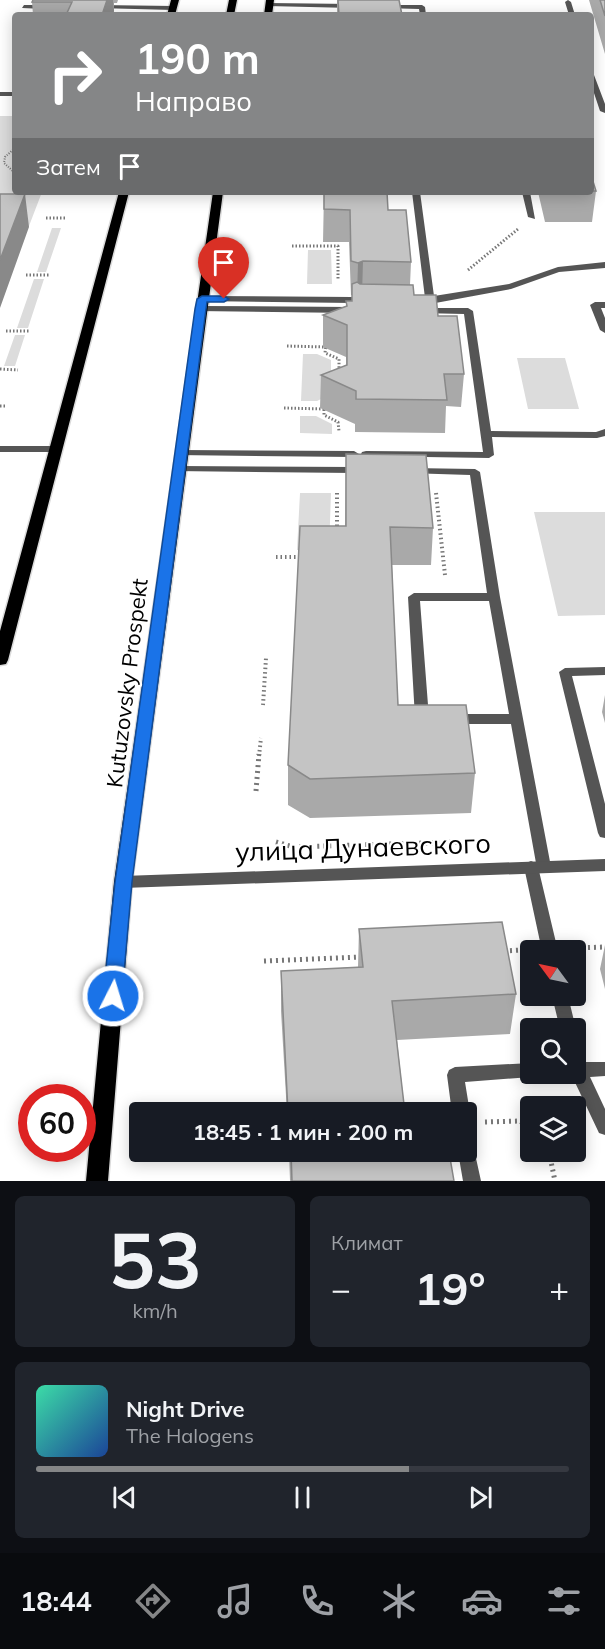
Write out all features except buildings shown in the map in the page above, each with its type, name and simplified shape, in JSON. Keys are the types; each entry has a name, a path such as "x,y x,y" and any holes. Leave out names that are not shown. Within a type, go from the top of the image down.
{"main road":[{"path":"0,660 123,195"},
{"name":"Kutuzovsky Prospekt","path":"97,1181 123,882 179,461 218,195"}],"street":[{"path":"22,12 28,0"},
{"path":"568,2 571,12"},
{"path":"270,3 363,6"},
{"path":"24,7 44,7"},
{"path":"91,7 173,8"},
{"path":"375,7 422,7 423,12"},
{"path":"594,83 604,111"},
{"path":"416,195 430,301"},
{"path":"527,195 532,217"},
{"path":"179,461 360,454 489,455 468,312 408,306 511,286 558,270 605,265"},
{"path":"201,304 352,305"},
{"path":"605,305 595,305 605,330"},
{"path":"486,434 597,435 605,432"},
{"path":"0,449 56,449"},
{"path":"179,461 354,470"},
{"path":"399,471 475,472 494,597 517,719 548,940"},
{"path":"494,597 414,597 422,718 517,719"},
{"path":"605,671 565,672 605,833"},
{"name":"улица Дунаевского","path":"123,882 605,865"},
{"path":"586,1069 605,1069"},
{"path":"459,1102 455,1075 520,1071"},
{"path":"584,1084 605,1127"},
{"path":"469,1162 472,1181"}],"path":[{"path":"0,157 5,157 12,151"},
{"path":"5,157 7,168 12,171"},
{"path":"430,301 532,217"},
{"path":"46,218 67,218"},
{"path":"292,246 338,246 338,286"},
{"path":"26,275 49,275"},
{"path":"6,331 30,331"},
{"path":"332,339 326,342 326,353 339,359 339,378"},
{"path":"287,346 326,347"},
{"path":"0,369 18,369"},
{"path":"324,402 324,415 338,422 339,440"},
{"path":"0,406 6,406"},
{"path":"284,408 324,409"},
{"path":"337,485 337,537"},
{"path":"436,487 447,597"},
{"path":"276,557 306,557"},
{"path":"263,705 266,658"},
{"path":"256,791 261,738"},
{"path":"276,842 293,847 468,842"},
{"path":"586,948 605,947"},
{"path":"502,951 520,951"},
{"path":"264,961 371,957"},
{"path":"477,1123 520,1121"},
{"path":"551,1162 555,1181"}],"shaded area":[{"path":"0,116 12,116 12,195 41,195 29,226 0,226"},
{"path":"52,228 61,228 46,272 37,272"},
{"path":"308,250 331,250 332,284 307,284"},
{"path":"34,279 44,279 28,328 17,328"},
{"path":"15,335 25,335 15,366 4,366"},
{"path":"303,354 317,354 331,360 331,394 317,401 301,401"},
{"path":"517,358 565,358 579,409 528,409"},
{"path":"300,416 316,416 332,424 332,434 300,433"},
{"path":"300,493 331,493 329,551 297,550"},
{"path":"534,512 605,512 605,615 558,616"}],"route":[{"path":"113,996 123,882 200,309 202,299 224,299"}]}
